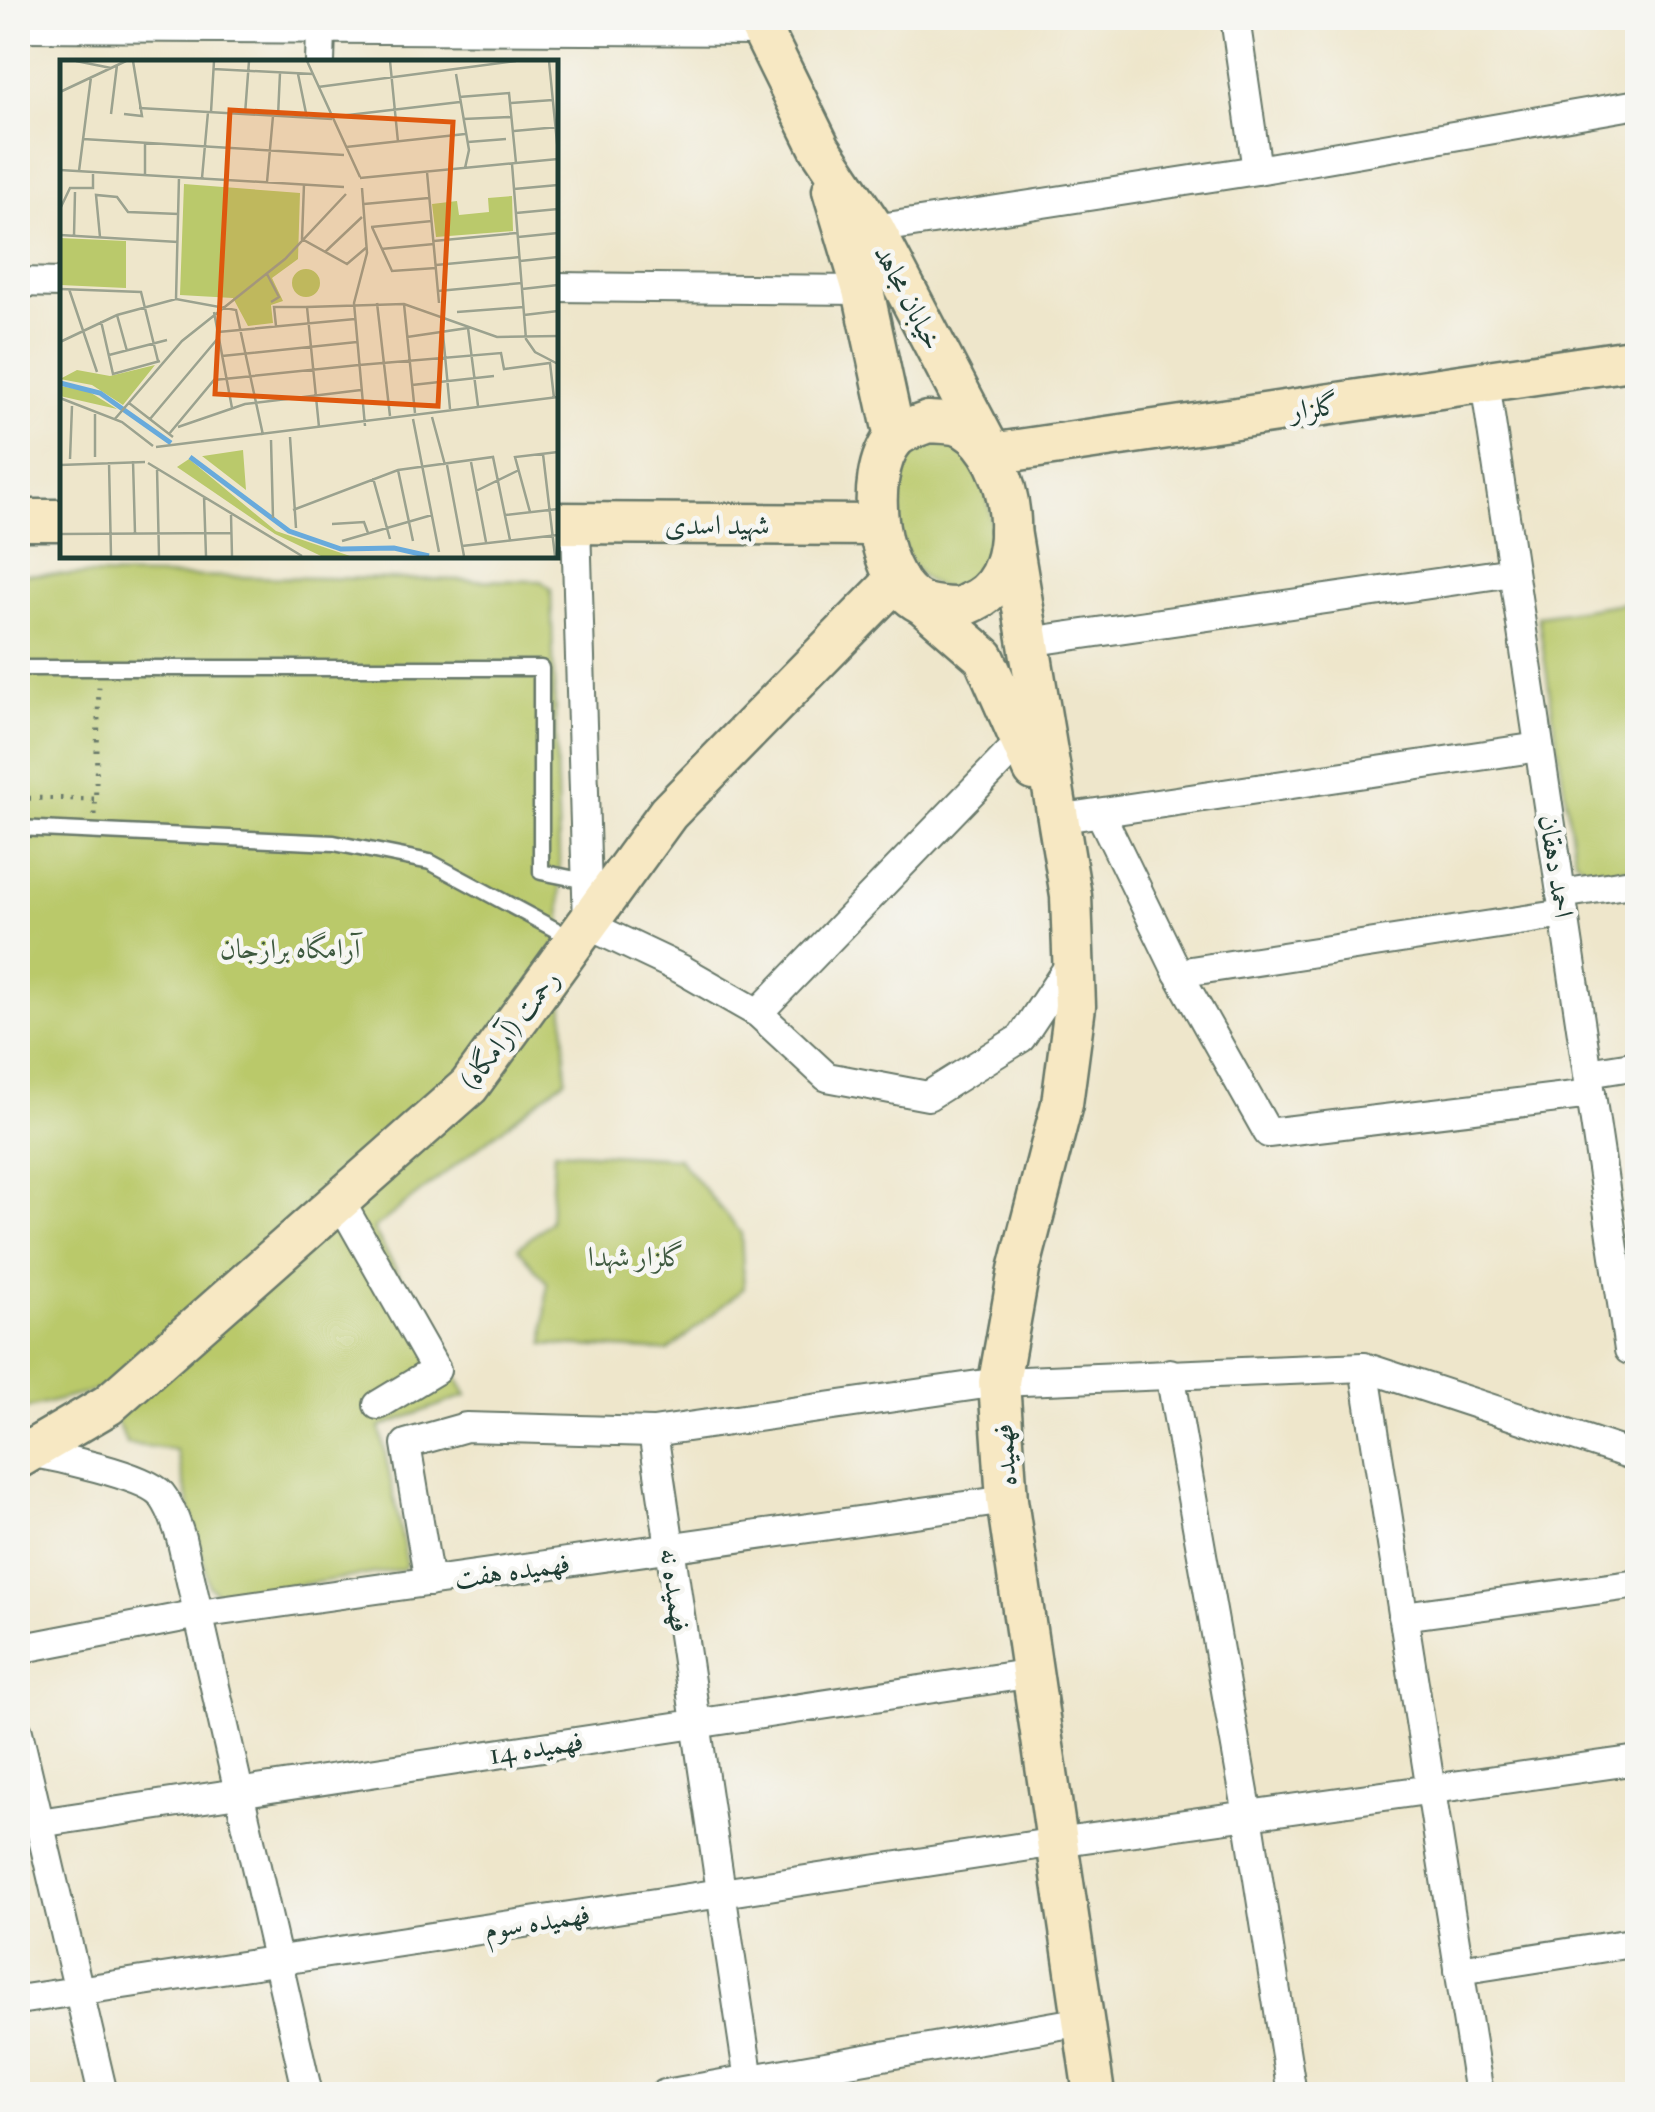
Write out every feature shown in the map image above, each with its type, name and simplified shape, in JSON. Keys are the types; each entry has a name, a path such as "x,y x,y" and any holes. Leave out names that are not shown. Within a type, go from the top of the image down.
{"street":[{"path":"1235,18 1257,170"},
{"path":"18,26 117,22 321,30 358,24 759,24"},
{"name":"خیابان مجاهد","path":"759,24 820,148 874,230 990,452"},
{"path":"320,60 321,30"},
{"path":"874,230 1257,170 1638,104"},
{"name":"خیابان مجاهد","path":"820,148 863,290 895,438"},
{"path":"18,282 60,283"},
{"path":"558,287 863,290"},
{"name":"گلزار","path":"990,452 1638,359"},
{"name":"احمد دهقان","path":"1485,382 1589,1083 1627,1262 1629,1350"},
{"path":"928,422 964,426 990,452 1002,479 1056,819 984,656 910,591 878,525 879,469 895,438 928,422"},
{"path":"18,520 60,520"},
{"path":"566,524 586,881 582,933 681,970 758,1013 827,1077 928,1096 1021,1038 1073,960"},
{"name":"شهید اسدی","path":"566,524 878,525"},
{"path":"910,591 958,608 992,592 1008,561 1010,530"},
{"path":"1028,642 1513,572"},
{"name":"رحمت (آرامگاه)","path":"21,1453 108,1405 469,1086 668,813 910,591"},
{"path":"758,1013 1021,741"},
{"path":"1056,819 1539,748"},
{"path":"1100,813 1178,973 1268,1133 1589,1083 1638,1065"},
{"name":"فهمیده","path":"1056,819 1071,896 1075,1006 1062,1104 1020,1270 999,1382 1008,1500 1094,2094"},
{"path":"1178,973 1563,904 1638,882"},
{"path":"340,1201 436,1370 378,1405"},
{"path":"1364,1367 1479,2094"},
{"path":"428,1582 406,1444 466,1428 653,1432 999,1382 1364,1367 1638,1457"},
{"path":"1170,1373 1248,1815 1292,2094"},
{"name":"فهمیده نه","path":"653,1432 750,2087"},
{"path":"21,1453 128,1476 158,1491 170,1509 182,1538 308,2094"},
{"name":"فهمیده هفت","path":"18,1649 199,1614 1008,1500"},
{"path":"1403,1616 1638,1584"},
{"name":"فهمیده 14","path":"39,1823 1033,1673"},
{"path":"18,1732 103,2094"},
{"name":"فهمیده سوم","path":"18,2000 1057,1842 1638,1760"},
{"path":"1460,1970 1638,1942"},
{"path":"666,2094 750,2087 1083,2021"}],"lane":[{"path":"18,668 541,668 542,872 586,881"},
{"path":"18,828 334,844 430,862 582,933"}],"path":[{"path":"18,798 95,798 100,668"}],"green space":[{"path":"931,440 954,444 968,455 988,497 990,547 984,568 971,583 952,589 933,584 918,572 898,530 895,484 900,465 912,449"},
{"name":"آرامگاه برازجان","path":"18,574 541,581 551,589 566,1079 373,1229 467,1395 380,1427 407,1564 403,1569 221,1597 209,1586 176,1450 127,1444 101,1389 18,1411"},
{"path":"1637,601 1637,868 1593,874 1575,859 1538,616"},
{"name":"گلزار شهدا","path":"554,1151 678,1158 741,1233 744,1288 668,1351 544,1344 547,1283 518,1248 550,1222"}]}
